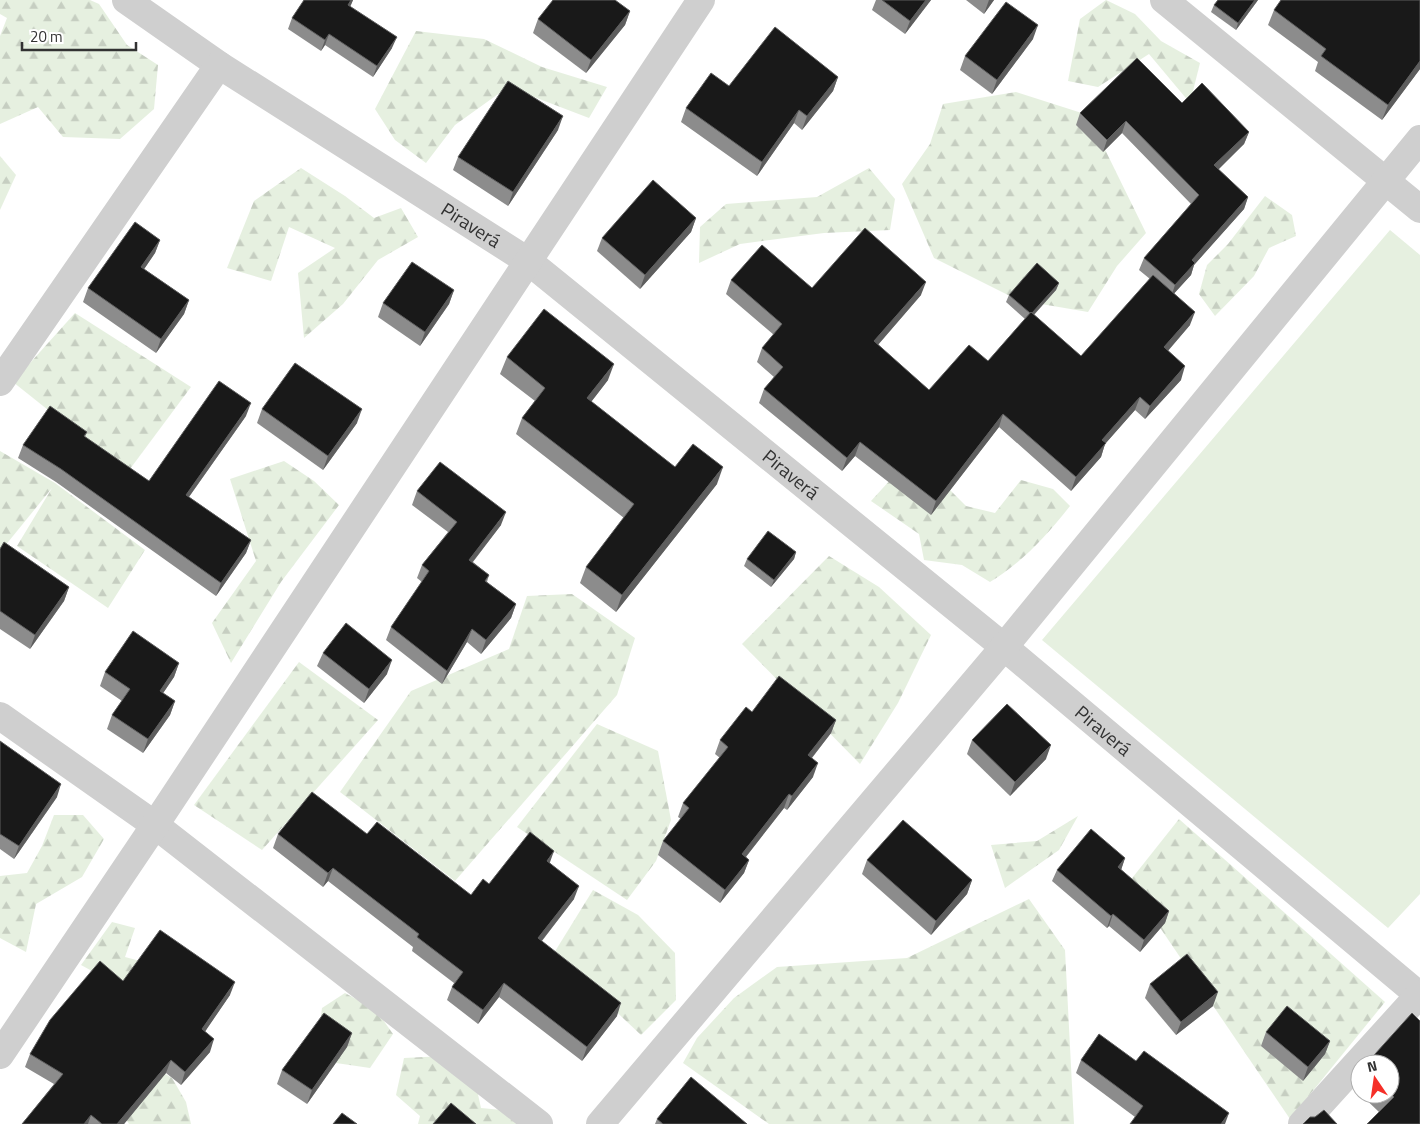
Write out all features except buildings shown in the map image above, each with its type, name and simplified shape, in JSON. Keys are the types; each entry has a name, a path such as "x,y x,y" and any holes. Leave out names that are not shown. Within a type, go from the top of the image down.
{"street":[{"name":"Piraverá","path":"126,0 220,65 528,261 1004,647 1420,995"},
{"path":"0,1055 155,825 701,0"},
{"path":"1164,0 1420,209"},
{"path":"0,382 220,65"},
{"path":"600,1124 1004,647 1420,139"},
{"path":"0,716 155,825 539,1124"},
{"path":"1302,1124 1420,995"}],"green space":[{"path":"0,0 90,0 99,4 127,45 158,65 154,109 120,139 63,137 38,107 0,124 0,36 7,18 0,14"},
{"path":"1106,0 1135,14 1161,41 1200,63 1190,103 1149,54 1098,87 1068,81 1080,19"},
{"path":"416,31 484,39 542,67 607,87 589,118 508,87 455,125 426,163 395,140 375,109"},
{"path":"1016,92 1088,115 1146,233 1117,266 1088,312 1018,300 934,258 902,184 930,144 943,104"},
{"path":"0,156 16,175 0,210"},
{"path":"301,168 345,196 374,218 401,208 418,237 378,260 343,304 304,338 298,273 335,248 289,227 271,281 227,268 254,201"},
{"path":"869,168 895,199 890,230 824,233 740,244 699,263 700,227 726,204 817,197"},
{"path":"1265,196 1292,215 1296,236 1269,248 1254,276 1215,316 1199,294 1207,265 1228,244"},
{"path":"1390,230 1420,255 1420,894 1388,928 1042,640"},
{"path":"75,313 191,387 127,473 13,382"},
{"path":"0,451 55,483 145,550 108,608 17,546 52,488 0,552"},
{"path":"914,454 966,506 995,513 1021,480 1053,489 1070,506 1033,548 1013,566 990,582 962,565 924,560 919,534 871,501"},
{"path":"284,461 314,481 339,505 281,582 231,663 212,623 256,561 230,479"},
{"path":"829,556 879,587 931,635 898,703 860,764 742,644"},
{"path":"572,594 635,638 617,695 455,881 340,792 411,691 509,649 527,596"},
{"path":"299,662 378,720 262,850 194,805"},
{"path":"597,724 658,751 671,820 656,861 627,900 517,827"},
{"path":"54,815 83,815 104,839 82,877 36,904 26,952 0,938 0,876 27,873 42,846"},
{"path":"1078,816 1059,850 1005,888 991,845 1037,841"},
{"path":"1179,819 1385,1002 1290,1119 1129,882"},
{"path":"593,890 638,915 675,953 676,1000 641,1035 554,953"},
{"path":"1029,899 1065,950 1074,1124 769,1124 683,1063 697,1038 734,998 777,967 907,958"},
{"path":"112,922 135,928 125,957 163,967 193,986 114,983 81,965"},
{"path":"345,993 376,1010 393,1034 370,1068 336,1063 318,1040 322,1008"},
{"path":"445,1056 477,1090 481,1108 502,1110 521,1124 418,1124 420,1116 396,1095 404,1058"},
{"path":"147,1063 172,1078 186,1102 191,1124 129,1124 117,1106"}]}
